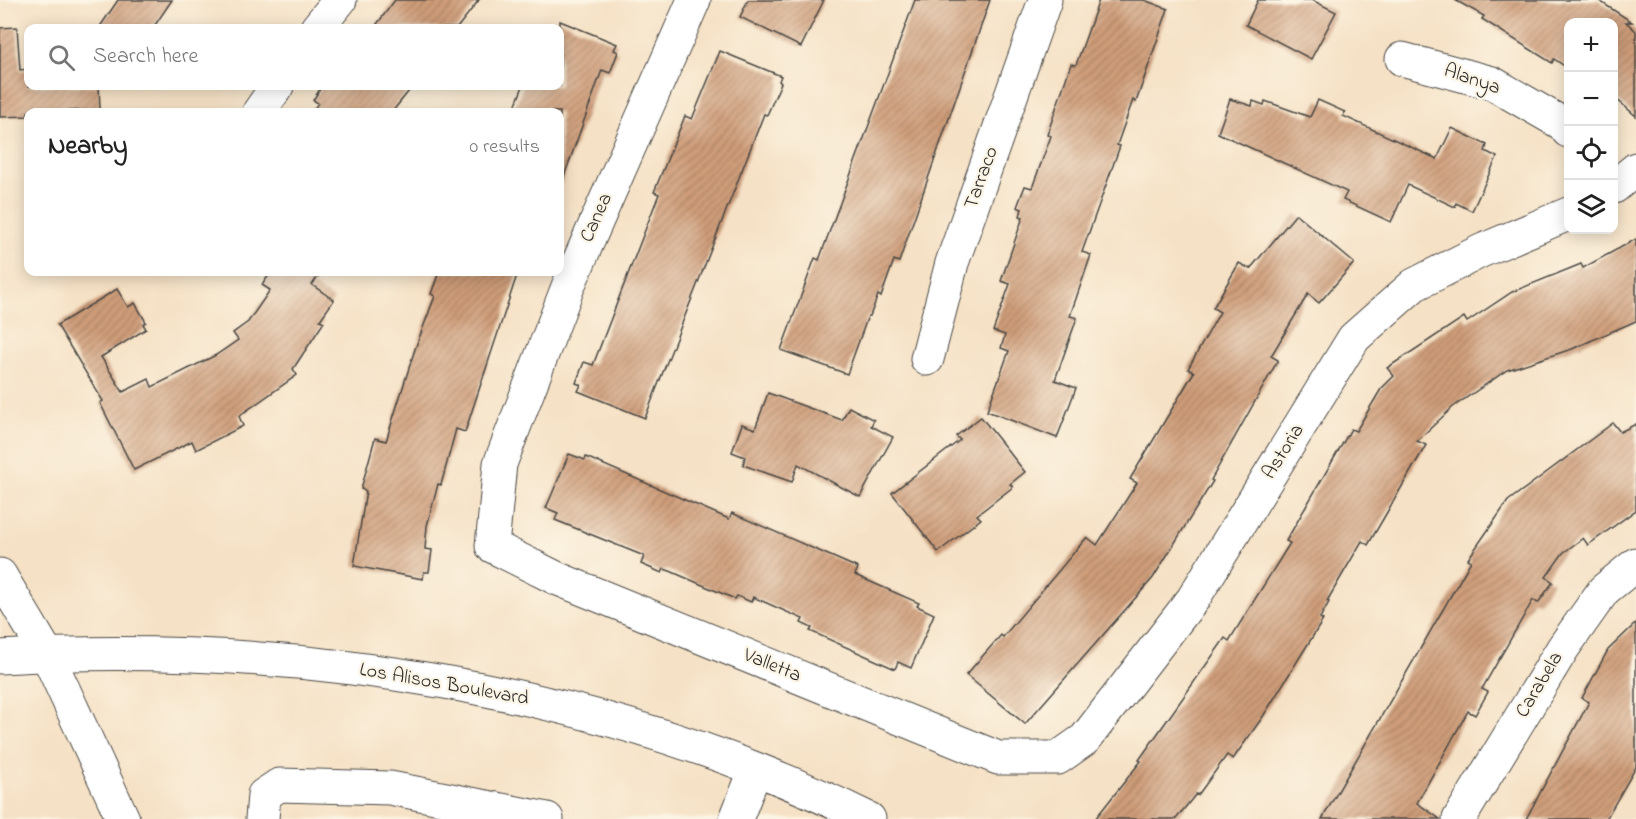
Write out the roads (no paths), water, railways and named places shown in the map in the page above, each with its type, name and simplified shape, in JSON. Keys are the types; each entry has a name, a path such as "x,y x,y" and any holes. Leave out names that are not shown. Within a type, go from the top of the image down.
{"main road":[{"path":"320,24 340,0"},
{"name":"Canea","path":"492,546 500,464 569,284 694,0"},
{"name":"Tarraco","path":"927,359 952,263 1045,0"},
{"name":"Alanya","path":"1402,59 1492,83 1565,126"},
{"path":"262,108 274,90"},
{"name":"Astoria","path":"1058,758 1085,739 1193,599 1354,338 1414,285 1481,251 1564,216"},
{"name":"Valletta","path":"492,546 556,578 998,758 1058,758"},
{"name":"Carabela","path":"1459,819 1563,648 1604,590 1636,564"},
{"path":"0,575 47,654 123,819"},
{"name":"Los Alisos Boulevard","path":"0,657 47,654 189,653 300,662 425,679 584,713 755,771 868,819"},
{"path":"736,819 755,771"},
{"path":"262,819 264,795 279,786 390,788 547,819"}]}
